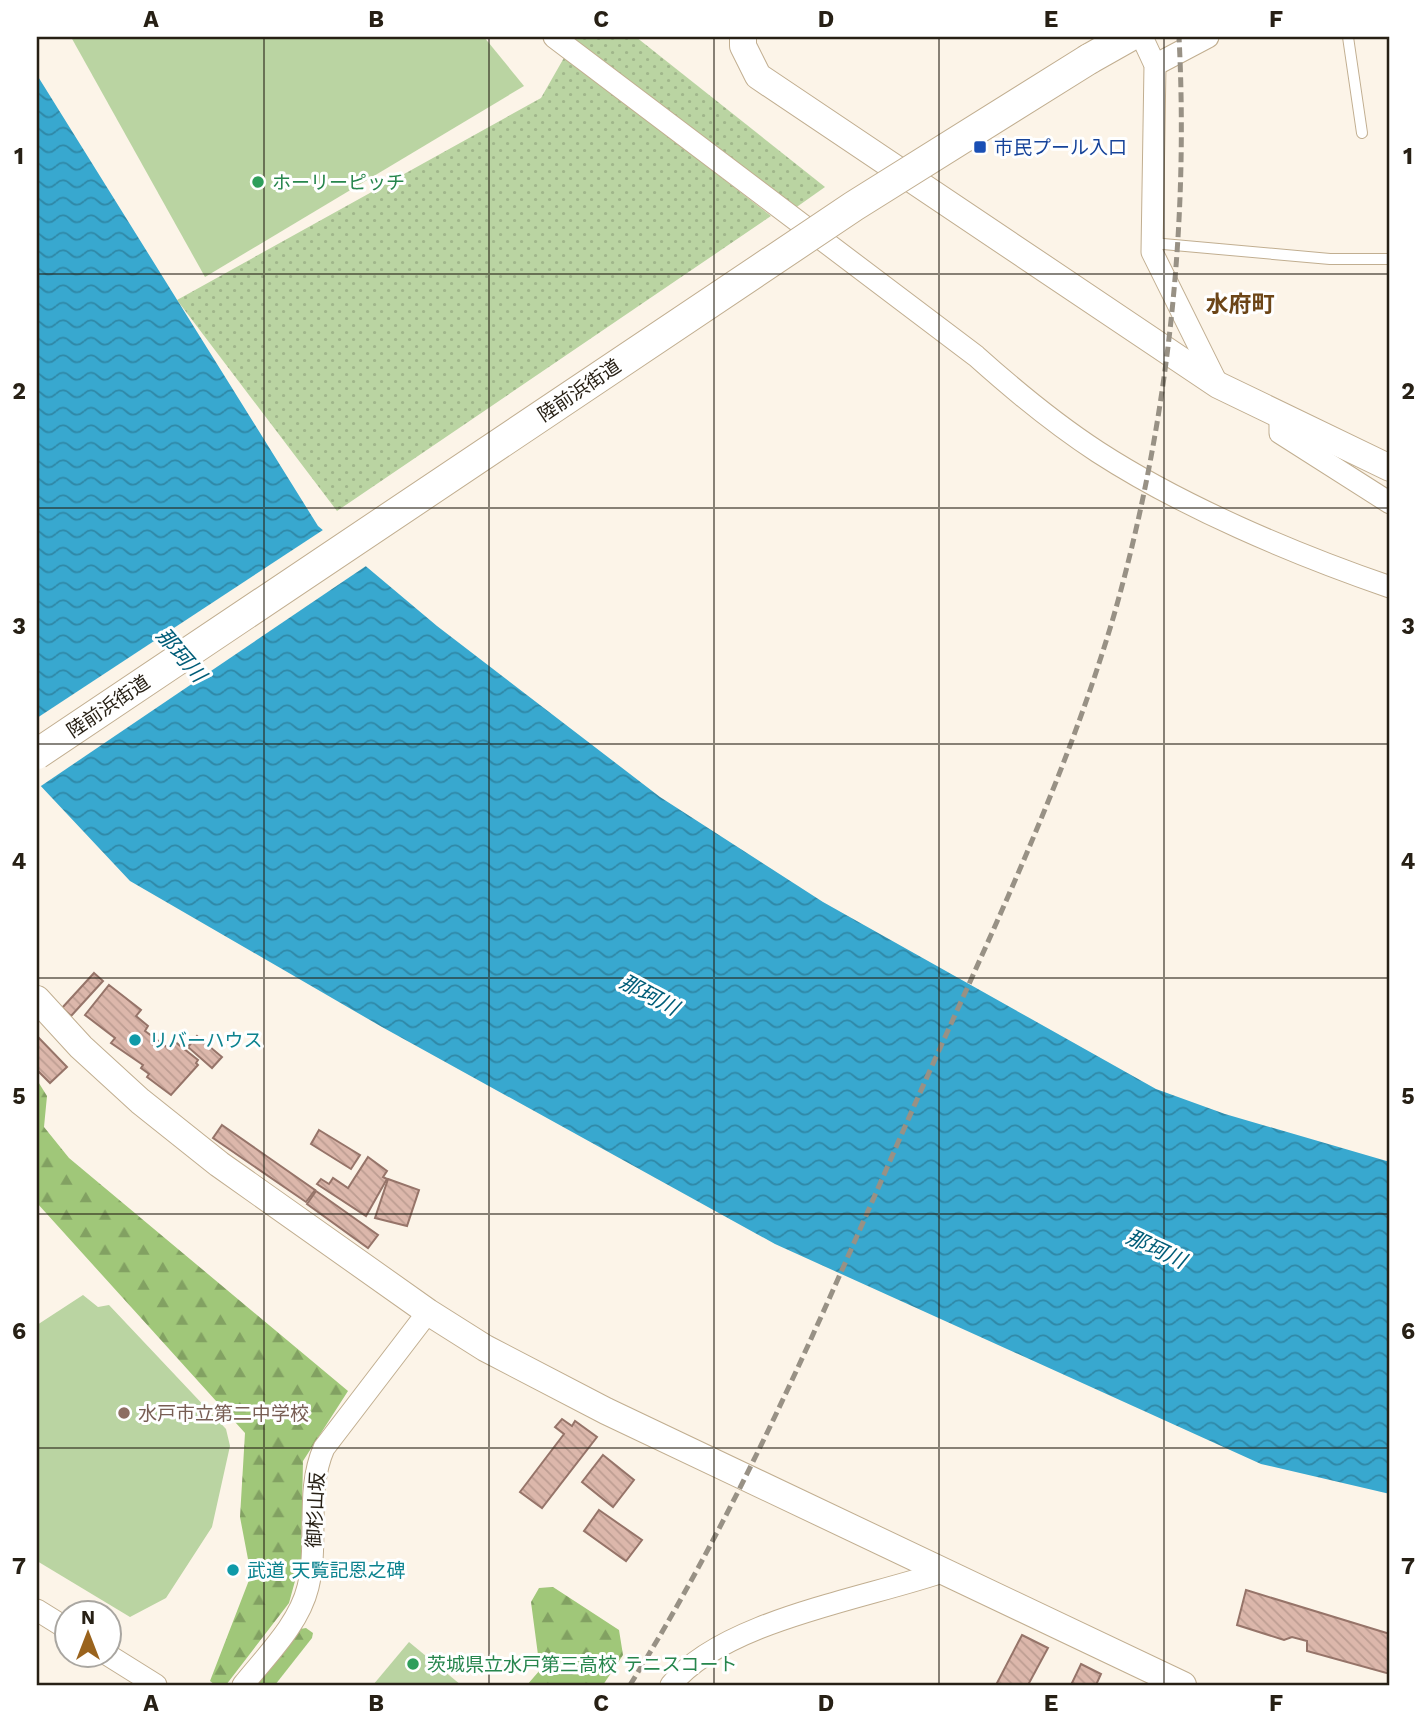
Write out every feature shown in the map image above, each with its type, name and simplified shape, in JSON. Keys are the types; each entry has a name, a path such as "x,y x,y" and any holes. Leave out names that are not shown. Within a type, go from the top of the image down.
{"main road":[{"name":"陸前浜街道","path":"37,754 854,206 1128,37"}],"street":[{"path":"554,37 965,348 1021,397 1099,452 1168,492 1286,547 1390,587"},
{"path":"743,37 743,46 758,76 1217,385 1280,418 1390,468"},
{"path":"1142,37 1155,65 1152,252 1217,385"},
{"path":"1155,65 1208,37"},
{"path":"1280,418 1280,433 1390,503"},
{"path":"37,999 81,1047 150,1109 219,1164 428,1312 485,1348 606,1411 1183,1685"},
{"name":"御杉山坂","path":"243,1685 293,1621 308,1588 317,1464 324,1448 428,1312"},
{"path":"671,1685 704,1655 743,1636 835,1601 945,1571"},
{"path":"37,1610 52,1620"},
{"path":"122,1664 156,1685"}],"lane":[{"path":"1348,37 1362,133"},
{"path":"1152,243 1330,258 1390,258"}],"green space":[{"name":"ホーリーピッチ","path":"71,37 484,37 524,86 205,277"},
{"path":"561,37 636,37 825,187 791,211"},
{"path":"565,56 771,216 337,511 177,300 541,98"},
{"path":"37,1080 47,1096 44,1127 69,1158 348,1391 303,1461 301,1559 289,1603 226,1685 215,1685 210,1681 251,1575 240,1517 245,1433 37,1203"},
{"name":"水戸市立第二中学校","path":"83,1295 98,1307 109,1305 226,1429 230,1446 212,1527 166,1598 130,1617 122,1612 122,1600 102,1600 37,1561 37,1325"},
{"path":"553,1587 619,1630 623,1655 603,1685 527,1685 540,1670 531,1602 539,1588"},
{"path":"306,1628 313,1633 312,1638 275,1685 257,1685 300,1629"},
{"name":"茨城県立水戸第三高校 テニスコート","path":"409,1642 461,1685 373,1685"}],"water":[{"name":"那珂川","path":"37,75 318,526 437,626 660,797 823,902 1156,1089 1225,1114 1390,1162 1390,1494 1261,1464 775,1244 382,1027 130,881 37,782"}],"pier":[{"path":"326,528 369,564 38,788 37,718"}],"building":[{"path":"94,973 103,981 71,1016 62,1008"},
{"name":"リバーハウス","path":"109,985 141,1010 136,1016 148,1026 145,1031 168,1048 174,1041 198,1060 198,1065 171,1095 147,1077 149,1074 141,1068 143,1065 111,1043 115,1038 85,1015"},
{"path":"37,1036 67,1067 50,1083 37,1070"},
{"path":"197,1036 222,1057 212,1068 188,1047"},
{"path":"222,1125 315,1190 306,1202 213,1138"},
{"path":"319,1130 360,1155 351,1169 311,1144"},
{"path":"368,1157 387,1171 383,1177 387,1179 366,1216 317,1184 321,1179 329,1184 333,1178 348,1188"},
{"path":"388,1179 419,1190 407,1226 375,1218"},
{"path":"316,1191 378,1235 368,1248 307,1204"},
{"path":"562,1419 572,1426 575,1421 597,1437 542,1508 520,1492 564,1434 555,1427"},
{"path":"603,1455 634,1480 613,1507 582,1482"},
{"path":"599,1510 642,1540 626,1561 584,1531"},
{"path":"1246,1590 1390,1634 1390,1674 1307,1651 1307,1641 1292,1637 1284,1640 1237,1625"},
{"path":"1022,1635 1048,1648 1028,1685 996,1685"},
{"path":"1081,1664 1101,1674 1096,1685 1071,1685"}],"railway":[{"path":"630,1685 706,1553 807,1348 1043,815 1093,682 1114,615 1148,473 1170,329 1181,183 1179,37"}],"place":[{"name":"市民プール入口","path":"980,147"},
{"name":"ホーリーピッチ","path":"258,182"},
{"name":"リバーハウス","path":"135,1040"},
{"name":"水戸市立第二中学校","path":"124,1413"},
{"name":"武道 天覧記恩之碑","path":"233,1570"},
{"name":"茨城県立水戸第三高校 テニスコート","path":"413,1664"}],"district":[{"name":"水府町","path":"1240,304"}]}
